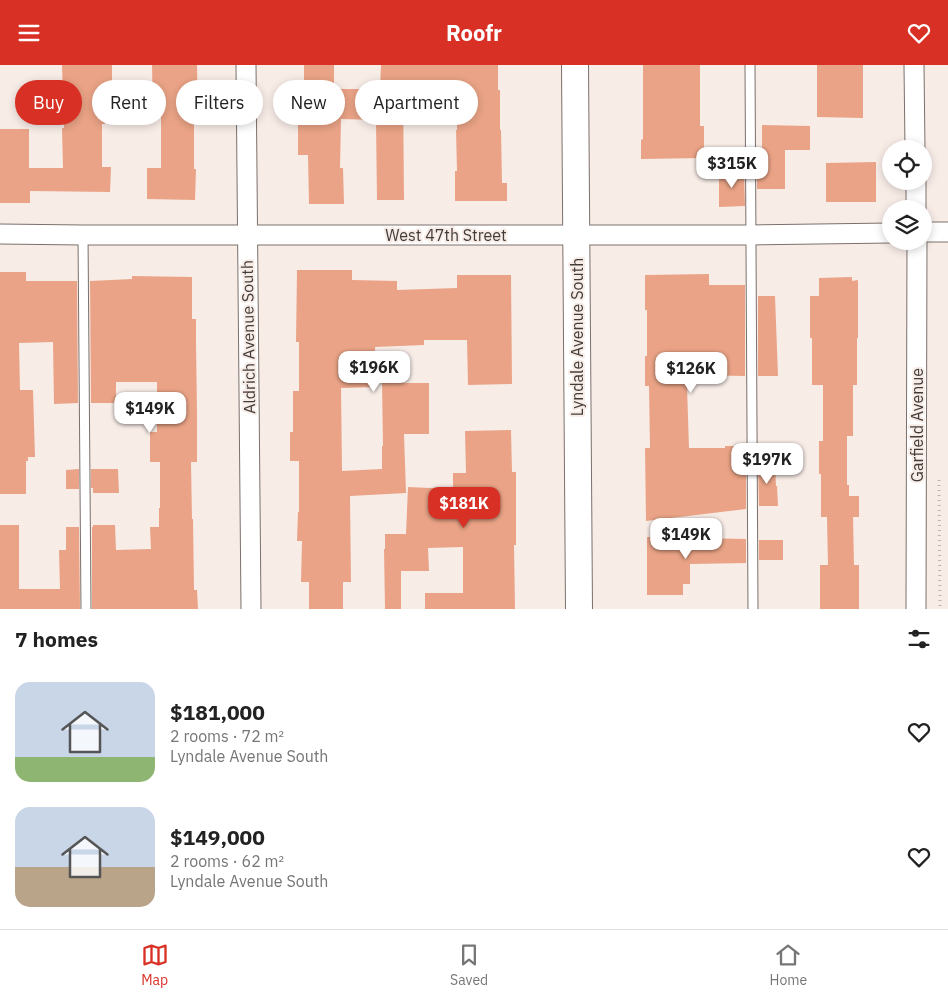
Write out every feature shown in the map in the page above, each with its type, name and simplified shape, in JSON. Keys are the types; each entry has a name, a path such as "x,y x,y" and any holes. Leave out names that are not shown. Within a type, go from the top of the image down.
{"main road":[{"name":"Lyndale Avenue South","path":"575,65 579,609"}],"street":[{"name":"Aldrich Avenue South","path":"246,65 251,609"},
{"path":"914,65 916,140"},
{"path":"932,232 948,232"},
{"name":"West 47th Street","path":"0,234 751,235 882,233"},
{"name":"Garfield Avenue","path":"916,609 917,250"}],"lane":[{"path":"750,65 754,609"},
{"path":"83,235 86,609"}],"building":[{"path":"62,65 112,65 112,80 92,80 92,125 102,125 102,167 111,167 110,192 30,191 30,203 0,203 0,129 29,129 29,168 63,168 62,128 64,128 64,125 82,125 82,80 62,80"},
{"path":"152,65 197,65 197,80 176,80 176,125 194,125 195,200 147,199 147,168 161,168 161,125 166,125 166,80 152,80"},
{"path":"304,65 334,65 334,80 304,80"},
{"path":"381,65 498,65 502,183 507,183 507,201 455,201 457,125 478,125 478,80 380,80"},
{"path":"643,65 700,65 700,126 704,126 704,158 641,159 641,140 643,139"},
{"path":"817,65 863,65 863,118 817,117"},
{"path":"345,89 355,89 355,119 345,119"},
{"path":"298,125 341,125 340,168 343,168 344,204 309,204 308,155 298,155"},
{"path":"376,125 403,125 404,200 377,200"},
{"path":"762,125 810,126 810,150 785,150 785,189 757,189 757,170 761,170 762,165"},
{"path":"876,162 876,202 826,202 826,163"},
{"path":"744,170 745,206 719,207 719,171"},
{"path":"297,270 352,270 352,280 397,281 397,290 457,288 457,275 511,275 512,384 468,385 467,340 424,340 424,345 375,347 376,387 341,388 342,471 382,469 382,383 429,383 429,434 404,434 406,493 350,496 351,582 343,582 343,609 309,609 309,582 301,582 302,541 297,541 299,461 290,461 290,432 293,432 293,391 299,391 299,342 296,342"},
{"path":"0,272 26,272 26,281 77,281 78,403 54,404 53,342 19,343 20,390 33,390 35,457 28,457 28,461 26,461 26,494 0,494"},
{"path":"709,274 709,285 745,285 745,376 689,375 687,386 689,448 746,446 746,509 646,521 645,448 650,448 649,386 645,386 647,310 645,310 645,275"},
{"path":"132,276 192,277 192,319 196,319 197,462 191,462 192,519 194,590 197,590 198,609 92,609 93,525 115,525 116,550 151,549 150,527 159,527 160,462 150,462 150,432 157,432 157,382 116,382 116,403 91,403 90,281 132,279"},
{"path":"852,277 852,281 858,280 857,385 853,385 853,436 847,436 847,485 849,485 849,496 859,496 859,517 853,517 854,565 859,565 859,609 820,609 820,565 828,565 827,517 821,517 821,474 819,474 819,441 823,441 823,385 812,385 810,296 819,296 819,278"},
{"path":"758,296 775,296 778,376 758,376"},
{"path":"511,430 512,472 516,472 515,609 425,609 425,593 463,593 463,547 428,548 429,571 401,571 401,609 385,609 385,534 406,534 408,487 453,489 453,473 466,473 465,431"},
{"path":"758,463 775,463 778,506 759,506"},
{"path":"79,469 79,489 66,489 66,470"},
{"path":"91,469 118,469 119,493 93,493 93,488 91,488"},
{"path":"0,525 19,525 19,589 60,589 59,550 66,550 66,527 79,527 80,609 0,609"},
{"path":"647,537 746,539 746,563 690,564 690,584 683,584 683,595 647,595"},
{"path":"759,540 783,540 783,560 759,560"}]}
